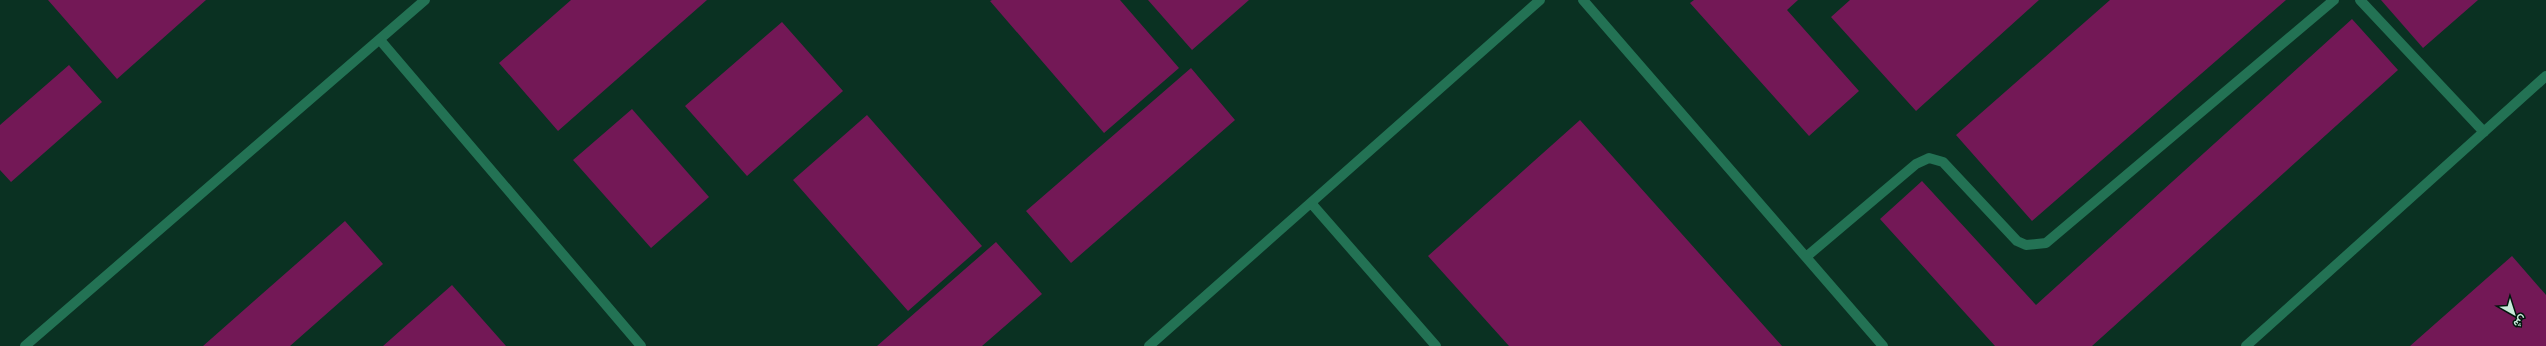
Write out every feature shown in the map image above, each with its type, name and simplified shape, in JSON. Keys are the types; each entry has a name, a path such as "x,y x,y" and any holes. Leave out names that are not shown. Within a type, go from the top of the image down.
{"street":[{"path":"25,346 425,0"},
{"path":"1149,346 1540,0"},
{"path":"1583,0 1883,346"},
{"path":"1806,257 1916,164 1929,158 1944,162 2017,241 2026,245 2046,243 2334,0"},
{"path":"2360,0 2484,132"},
{"path":"380,40 641,346"},
{"path":"2246,346 2546,76"},
{"path":"1311,203 1436,346"}],"building":[{"path":"48,0 206,0 117,79"},
{"path":"571,0 707,0 558,131 499,63"},
{"path":"1120,0 1179,68 1104,133 990,1"},
{"path":"1148,0 1249,0 1192,50"},
{"path":"1694,0 1798,0 1787,10 1859,91 1809,136 1690,3"},
{"path":"1850,0 2039,0 1916,111 1831,17"},
{"path":"2110,0 2286,0 2032,221 1956,135"},
{"path":"2381,0 2478,0 2423,48"},
{"path":"2352,19 2398,70 2092,346 1995,346 1880,219 1922,181 2036,305"},
{"path":"782,22 843,91 747,176 685,106"},
{"path":"69,65 102,102 11,182 0,170 0,125"},
{"path":"1191,68 1235,120 1071,263 1026,211"},
{"path":"632,109 709,197 651,248 573,160"},
{"path":"867,115 982,246 908,311 793,180"},
{"path":"1580,120 1782,346 1509,346 1428,256"},
{"path":"345,221 383,264 290,346 203,346"},
{"path":"996,242 1042,294 982,346 877,346"},
{"path":"2512,256 2546,295 2546,346 2410,346"},
{"path":"452,285 506,346 383,346"}]}
